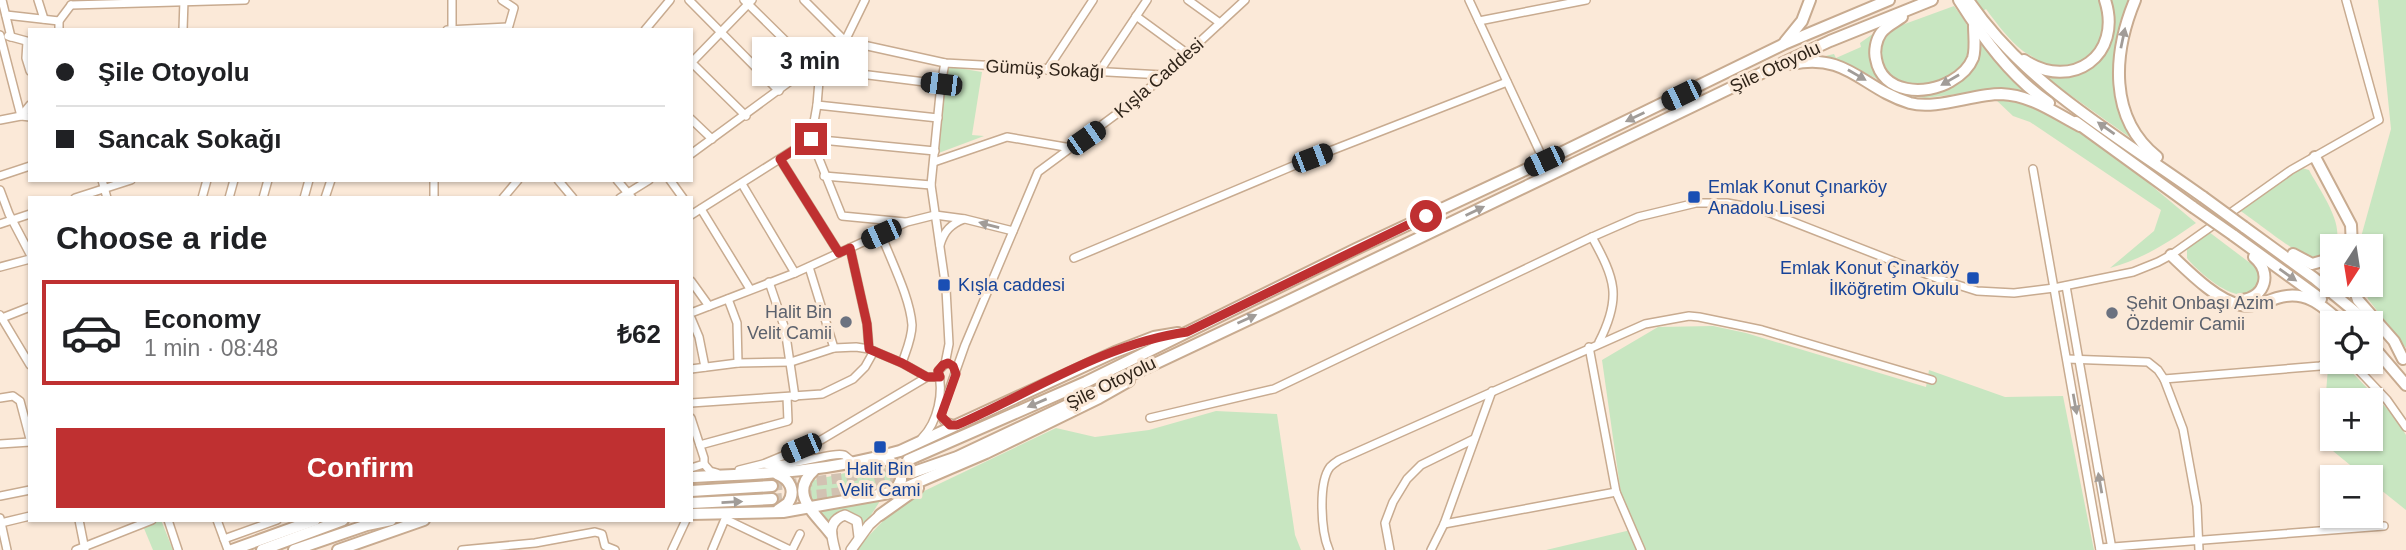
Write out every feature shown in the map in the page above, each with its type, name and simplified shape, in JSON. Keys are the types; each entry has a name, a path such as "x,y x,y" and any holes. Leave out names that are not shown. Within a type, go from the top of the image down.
{"highway":[{"path":"1784,44 1802,21 1810,0"},
{"name":"Şile Otoyolu","path":"908,460 1086,382 1356,248 1544,161 1784,44 1889,0"},
{"path":"1932,0 1919,5 1880,35 1875,54 1877,64 1891,83 1904,88 1932,89 1944,85 1962,73 1972,61 1975,50 1973,23"},
{"path":"1959,0 1984,38 2015,74 2043,99 2335,311"},
{"path":"1968,0 1997,39 2040,82 2203,197 2355,311"},
{"path":"1997,39 2046,72 2071,72 2093,60 2102,50 2108,37 2109,13 2105,0"},
{"path":"2135,0 2120,52 2120,96 2126,116 2138,138 2182,182"},
{"name":"Şile Otoyolu","path":"911,473 957,457 1768,70 1830,41 1919,5"},
{"path":"1768,70 1804,61 1828,62 1840,65 1896,97 1914,104 1976,96 2009,95 2041,104 2080,126"},
{"path":"2315,157 2348,217 2353,234"},
{"path":"2347,234 2348,217"},
{"path":"2244,227 2305,262 2320,262"},
{"path":"2223,298 2250,299 2257,295 2265,281 2260,262 2233,235"},
{"path":"2171,255 2223,298 2247,305 2299,295 2327,311"},
{"path":"2357,298 2394,341 2405,361"},
{"path":"693,477 814,470 878,458 957,425 1115,352 1154,337 1187,332"},
{"path":"2383,337 2405,361"},
{"path":"693,514 783,512 895,492 1100,398 1185,347"},
{"path":"2383,358 2406,386"},
{"path":"878,458 890,461 901,474 901,481 880,515"},
{"path":"814,470 802,487 804,499 831,534"},
{"path":"880,515 947,470"},
{"path":"769,513 786,506 792,495 787,479 774,473"},
{"path":"693,491 772,486"},
{"path":"693,503 772,499"},
{"path":"783,512 801,515 831,534"},
{"path":"230,550 309,522"},
{"path":"262,550 338,522"},
{"path":"294,550 379,522"},
{"path":"338,550 419,522"},
{"path":"370,550 377,538"}],"main road":[{"path":"835,550 831,534 834,522 845,514 857,521 859,537"},
{"path":"851,550 859,537 880,515"}],"street":[{"path":"2,0 12,37"},
{"path":"38,0 44,19"},
{"path":"59,28 59,20 71,2 245,0"},
{"path":"450,28 452,0"},
{"path":"502,0 514,8 508,28"},
{"path":"647,28 670,0"},
{"path":"689,0 779,91"},
{"path":"804,0 845,41"},
{"path":"1047,70 1094,0"},
{"path":"1099,72 1147,0"},
{"path":"1188,0 1220,23"},
{"name":"Kışla Caddesi","path":"957,425 950,425 941,416 965,345 1038,172 1141,96 1245,0"},
{"path":"1469,0 1544,161"},
{"path":"1479,21 1586,0"},
{"path":"1150,418 1274,389 1592,237 1638,217 1696,204 1727,203 1760,209 1939,279 1977,291 2014,293 2066,286 2133,272 2171,255 2291,170 2379,120 2346,0"},
{"path":"183,28 184,1"},
{"path":"693,61 748,1 811,65 820,69 941,84"},
{"path":"693,153 845,41 864,1"},
{"path":"6,15 59,20"},
{"path":"1136,16 1188,54"},
{"path":"652,22 658,28"},
{"path":"0,120 25,117 0,35 28,42 28,64"},
{"name":"Gümüş Sokağı","path":"845,41 945,63 1163,75"},
{"path":"913,444 930,429 938,404 941,378 939,369 945,363 949,344 946,289 931,185 945,63"},
{"path":"693,65 746,116"},
{"path":"820,69 811,139 842,216 907,222"},
{"path":"1074,258 1312,158 1507,82"},
{"path":"817,106 938,118"},
{"path":"693,121 712,139"},
{"path":"934,162 1007,137 1071,148"},
{"path":"750,289 694,212 743,184 811,139 935,151"},
{"path":"780,159 839,253"},
{"path":"0,176 28,167"},
{"path":"2033,169 2100,549 2384,526"},
{"path":"824,176 931,185"},
{"path":"560,182 571,196"},
{"path":"630,195 646,182"},
{"path":"79,196 103,184"},
{"path":"743,184 795,273"},
{"path":"0,190 28,253"},
{"path":"0,224 28,215"},
{"path":"693,314 809,267 907,222 935,215 965,219 1013,231"},
{"path":"939,247 946,231 965,219"},
{"path":"881,234 905,297 912,325 902,363"},
{"path":"1592,237 1613,282 1614,302 1607,328 1599,343"},
{"path":"693,403 822,394 853,379 865,367 872,350 850,248"},
{"path":"0,267 28,258"},
{"path":"809,267 834,348"},
{"path":"700,445 788,421 791,362 785,329 769,282"},
{"path":"693,284 709,306"},
{"path":"2066,286 2111,548"},
{"path":"728,299 737,323 738,363"},
{"path":"28,308 1,316 28,362"},
{"path":"1329,550 1323,524 1323,505 1330,467 1349,455 1645,324 1689,316 1699,317 1762,330 1932,380"},
{"path":"693,320 705,367"},
{"path":"949,344 957,349 965,345"},
{"path":"693,369 738,363 791,362 834,348 872,350 927,377 947,381 955,375 951,364 945,363"},
{"path":"1589,348 1616,492 1641,550"},
{"path":"2067,359 2148,362 2154,365 2164,379 2183,429 2197,506 2199,550"},
{"path":"2164,379 2320,366"},
{"path":"2362,374 2387,400 2406,427"},
{"path":"693,424 704,461 710,471 715,474 746,470 821,440 927,377"},
{"path":"1431,550 1444,524 1492,391"},
{"path":"0,398 13,396 19,401 28,433"},
{"path":"1390,550 1385,523 1393,502 1407,479 1422,464 1474,439"},
{"path":"0,444 28,440"},
{"path":"762,464 792,464 835,454 843,455 853,463"},
{"path":"693,467 704,461"},
{"path":"0,496 28,490"},
{"path":"1444,524 1616,492"},
{"path":"7,550 1,521 28,516"},
{"path":"712,550 725,519 791,550 800,534"},
{"path":"79,522 81,549 147,522"},
{"path":"169,522 178,550"},
{"path":"218,522 230,550"},
{"path":"251,522 253,528"},
{"path":"224,539 271,522"},
{"path":"672,550 685,522"},
{"path":"462,550 535,543 595,532 602,534 605,546 615,550"}],"green space":[{"path":"1973,0 2099,0 2103,10 2103,33 2099,43 2084,61 2074,66 2052,67 2041,64 2018,47 1986,9 1982,12"},
{"path":"2109,0 2131,0 2117,56 2115,86 2125,120 2135,141 2042,75 2075,74 2101,59 2114,34 2114,18"},
{"path":"2378,0 2406,0 2406,348 2383,318 2383,311 2377,311 2368,298 2384,298 2384,234 2362,234 2391,129"},
{"path":"1954,6 1968,26 1972,40 1967,60 1954,74 1935,82 1914,83 1895,79 1883,68 1880,52 1891,29"},
{"path":"1877,31 1878,75 1923,91 1946,91 1963,77 1979,41 2000,66 2033,97 1974,92 1925,98 1910,96 1852,66 1821,57 1834,54 1836,58 1861,47 1860,43"},
{"path":"946,66 982,72 972,135 984,136 936,154"},
{"path":"1995,99 2024,104 2067,124 2133,170 2196,223 2134,260 2110,268 2154,231 2161,210 2030,122 2013,116"},
{"path":"2302,168 2309,170 2326,200 2336,224 2337,234 2320,234 2320,256 2309,257 2239,210"},
{"path":"2209,232 2258,269 2259,281 2254,291 2247,295 2228,291 2199,271 2187,258 2187,249"},
{"path":"1713,326 1746,333 1926,387 1929,370 2005,397 2063,396 2094,550 1546,550 1635,529 1621,494 1602,360 1658,327"},
{"path":"2328,374 2354,374 2367,388 2326,388"},
{"path":"2383,405 2406,435 2406,510 2383,492 2383,465 2350,465 2333,451 2383,451"},
{"path":"1216,411 1277,414 1295,535 1301,550 858,550 901,502 1056,428 1095,437 1149,430"},
{"path":"880,465 894,473 892,483 887,488 815,505 807,497 807,486 814,480"},
{"path":"880,501 864,526 856,515 851,513 836,514 828,524 818,512"},
{"path":"162,522 173,550 153,550 143,526"}],"tunnel":[{"path":"772,486 851,477 908,460"},
{"path":"772,499 844,492 907,474"}],"place":[{"name":"Emlak Konut Çınarköy Anadolu Lisesi","path":"1694,197"},
{"name":"Emlak Konut Çınarköy İlköğretim Okulu","path":"1973,278"},
{"name":"Kışla caddesi","path":"944,285"},
{"name":"Şehit Onbaşı Azim Özdemir Camii","path":"2112,313"},
{"name":"Halit Bin Velit Camii","path":"846,322"},
{"name":"Halit Bin Velit Cami","path":"880,447"}],"route":[{"path":"811,139 780,159 839,253 850,248 867,324 869,349 927,377 940,377 938,371 943,365 948,363 953,366 956,374 941,416 950,425 957,425 1057,377 1135,344 1154,337 1187,332 1426,216"}]}
